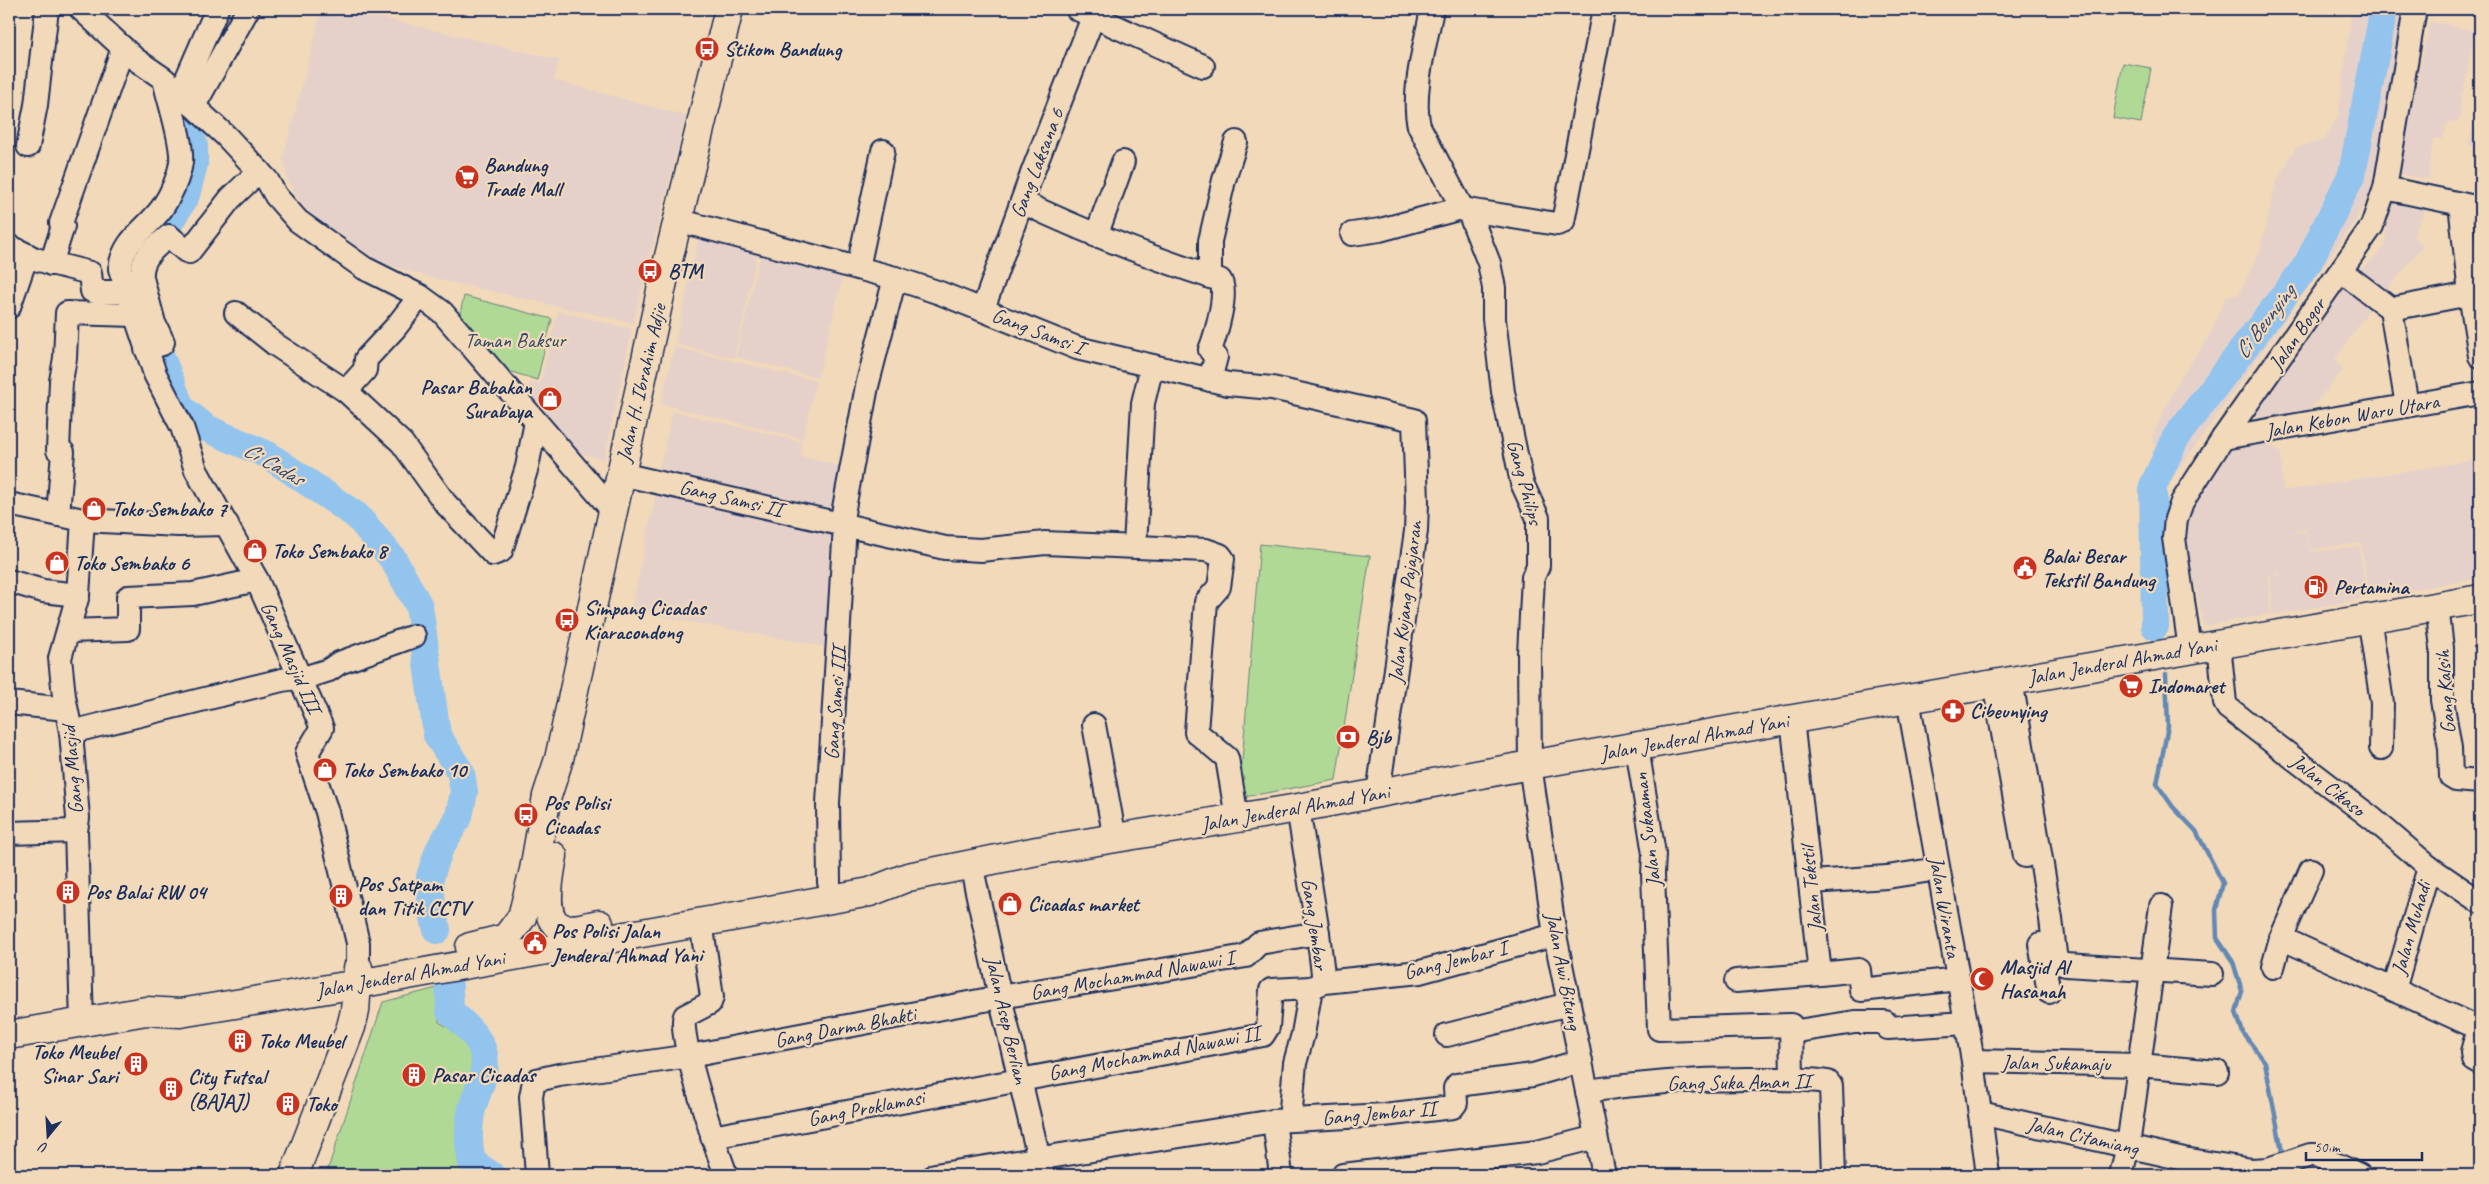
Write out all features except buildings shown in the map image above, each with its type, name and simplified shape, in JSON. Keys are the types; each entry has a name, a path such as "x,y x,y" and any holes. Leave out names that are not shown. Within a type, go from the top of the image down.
{"main road":[{"name":"Jalan H. Ibrahim Adjie","path":"512,932 522,918 534,870 547,796 559,759 677,220 729,9"},
{"name":"Jalan Jenderal Ahmad Yani","path":"9,1035 146,1011 177,998 358,975 701,922 870,892 908,877 971,864 2480,599"},
{"name":"Jalan H. Ibrahim Adjie","path":"559,759 565,782 548,891 550,914 557,925 562,928 577,928"},
{"name":"Jalan Jenderal Ahmad Yani","path":"577,928 867,874 908,877"},
{"name":"Jalan Jenderal Ahmad Yani","path":"358,975 494,942 506,938 512,932"},
{"path":"294,1175 350,1027 358,975"}],"street":[{"path":"28,146 34,122 47,9"},
{"path":"81,9 123,48 183,97 259,171 298,221 364,268 420,296 442,312 613,511"},
{"path":"217,9 183,97 177,138 180,164 173,187 162,208 129,241 121,257 120,269 135,315 152,347 163,342 154,324 142,278 141,270 145,260 153,249 170,236 189,252 230,199 259,171"},
{"path":"183,97 248,9"},
{"name":"Gang Philips","path":"1432,9 1419,82 1416,115 1419,126 1465,209 1489,263 1494,288 1494,319 1503,392 1522,483 1538,518 1538,566 1533,577 1529,654 1530,765"},
{"path":"1352,234 1380,230 1465,209 1556,224 1563,222 1604,9"},
{"name":"Jalan Bogor","path":"2190,649 2174,538 2176,519 2182,502 2223,438 2372,226 2385,188 2415,9"},
{"path":"1092,13 1203,66"},
{"name":"Gang Laksana 6","path":"983,309 1092,13"},
{"path":"51,264 62,226 61,223 123,48"},
{"path":"1210,277 1210,241 1224,180 1236,142"},
{"path":"858,268 883,151"},
{"path":"1096,236 1123,162"},
{"path":"2385,188 2470,206 2470,294 2480,356"},
{"path":"1022,202 1096,236 1220,280 1223,287 1218,326 1210,350 1216,357 1210,380"},
{"name":"Gang Samsi I","path":"677,220 894,278 983,309 1077,348 1228,384 1272,388 1404,417"},
{"path":"9,307 18,250 51,264 90,273 92,291 128,292"},
{"path":"2341,271 2391,309 2407,406"},
{"name":"Gang Samsi III","path":"829,882 828,803 844,530 867,386 894,278"},
{"path":"2391,309 2470,294"},
{"path":"346,391 365,370 366,359 395,328 420,296"},
{"path":"58,515 63,452 58,450 58,428 67,313 135,315"},
{"path":"236,313 276,345 346,391 402,443 445,503 493,554 501,551 514,514 536,422"},
{"name":"Gang Masjid III","path":"152,347 155,374 182,427 196,470 257,580 322,728 307,753 326,812 358,943 358,975"},
{"path":"1135,546 1141,419 1152,366"},
{"name":"Jalan Kebon Waru Utara","path":"2223,438 2480,393"},
{"name":"Jalan Kujang Pajajaran","path":"1378,794 1416,531 1415,423 1404,417"},
{"name":"Gang Samsi II","path":"621,474 844,530 945,548 981,550 1045,543 1206,550 1222,557 1219,587 1206,602 1196,732 1227,758 1237,818"},
{"path":"9,504 83,520 178,525 227,524"},
{"name":"Gang Masjid","path":"82,1022 76,831 78,818 71,732 66,710 60,658 78,595 83,520"},
{"path":"69,631 128,629 128,597 192,594 257,580"},
{"path":"9,581 43,591 78,595"},
{"name":"Gang Kalsih","path":"2437,606 2442,648 2442,700 2450,748 2450,777 2456,780 2480,782"},
{"path":"2369,617 2382,703 2381,748"},
{"path":"71,732 282,680 301,678 329,670 339,663 414,636"},
{"name":"Jalan Cikaso","path":"2218,644 2225,704 2228,708 2373,819 2429,867 2480,902"},
{"path":"2003,682 2051,919 2055,962 2066,966 2152,969 2212,974"},
{"path":"2003,682 2049,992"},
{"name":"Jalan Wiranta","path":"1908,699 1973,1061 1988,1175"},
{"path":"9,704 66,710"},
{"name":"Jalan Tekstil","path":"1792,719 1820,974"},
{"path":"1094,726 1115,839"},
{"name":"Jalan Sukaaman","path":"1637,747 1654,854 1653,874 1659,1029 1791,1025 1791,1032"},
{"name":"Jalan Awi Bitung","path":"1530,765 1555,935 1604,1175"},
{"name":"Gang Jembar","path":"1281,1175 1282,1121 1295,1063 1317,985 1318,933 1298,808"},
{"path":"9,833 76,831"},
{"name":"Jalan Asep Berlian","path":"971,864 1000,997 1041,1166"},
{"name":"Jalan Muhadi","path":"2394,990 2429,867"},
{"path":"1811,882 1887,877 1938,869"},
{"path":"2273,968 2281,938 2311,870"},
{"path":"2121,1175 2128,1146 2161,906"},
{"path":"701,922 712,997 710,1003 685,1016 683,1020 690,1056 712,1137 726,1175"},
{"name":"Gang Mochammad Nawawi I","path":"1000,997 1246,956 1259,943 1318,933"},
{"name":"Gang Jembar I","path":"1317,985 1420,972 1555,935"},
{"path":"2281,938 2305,947 2394,990 2479,1026 2472,1052 2473,1059 2480,1063"},
{"path":"1736,981 1859,970 1861,990 1958,979"},
{"name":"Gang Mochammad Nawawi II","path":"1021,1079 1263,1035 1268,1027 1271,990 1317,985"},
{"name":"Gang Darma Bhakti","path":"538,1175 531,1097 532,1086 538,1080 559,1075 690,1056 1000,997"},
{"path":"1447,1035 1570,1004"},
{"path":"1792,1079 1791,1032 1855,1022 1885,1022 1888,1028 1966,1024"},
{"name":"Gang Jembar II","path":"1282,1121 1384,1115 1453,1107 1456,1102 1455,1088 1457,1086 1533,1074 1581,1061"},
{"name":"Jalan Sukamaju","path":"1973,1061 2139,1065 2217,1072"},
{"name":"Gang Proklamasi","path":"712,1137 1021,1079"},
{"name":"Gang Suka Aman II","path":"1587,1091 1642,1083 1792,1079 1828,1082 1831,1086 1834,1175"},
{"name":"Jalan Citamiang","path":"1980,1113 2128,1146 2243,1168 2268,1168 2316,1155 2336,1170 2359,1175"},
{"path":"935,1175 1041,1166 1282,1121"},
{"path":"1343,1175 1537,1152 1596,1137"}],"shaded area":[{"name":"Bandung Trade Mall","path":"322,9 345,9 559,60 554,80 686,116 633,323 432,278 367,258 309,216 288,181 283,158"},
{"path":"2352,9 2407,9 2388,119 2370,194 2357,218 2164,490 2152,436 2179,380 2209,337 2226,297 2239,294 2260,250 2276,183 2295,148 2325,140 2338,116"},
{"path":"2430,21 2474,31 2467,76 2461,97 2460,120 2447,123 2443,139 2433,138 2429,179 2398,174"},
{"path":"2480,100 2480,148 2468,145"},
{"path":"2394,202 2428,204 2413,236 2423,246 2387,290 2360,271 2385,246 2387,224"},
{"path":"700,232 759,245 734,358 675,344"},
{"path":"762,247 845,267 818,378 736,357"},
{"path":"2345,289 2371,307 2335,360 2343,370 2308,412 2249,418 2333,293"},
{"path":"558,311 632,329 604,460 565,448 527,396 530,383 540,384"},
{"path":"674,347 816,381 803,439 661,404"},
{"path":"673,411 802,442 801,456 846,468 833,520 658,474"},
{"path":"2266,443 2281,452 2283,491 2480,459 2480,578 2369,597 2361,543 2310,550 2305,529 2287,535 2305,531 2310,552 2359,546 2367,598 2272,615 2271,576 2279,574 2279,572 2268,576 2270,614 2204,626 2186,539 2194,501 2228,450"},
{"path":"657,489 842,528 833,648 631,611"}],"green space":[{"path":"2123,63 2151,68 2141,123 2113,118"},
{"name":"Taman Baksur","path":"464,296 552,319 537,380 499,368 459,318"},
{"path":"1260,544 1370,556 1336,780 1239,798"},
{"name":"Pasar Cicadas","path":"437,988 439,1022 464,1037 492,1084 472,1098 467,1131 469,1151 473,1160 489,1175 326,1175 383,1002"}],"waterway":[{"name":"Ci Beunying","path":"2155,626 2153,486 2176,437 2307,265 2352,174 2384,9"},
{"name":"Ci Cadas","path":"141,252 165,230 186,195 194,164 194,145 182,105 194,79"},
{"name":"Ci Cadas","path":"149,327 181,408 206,428 268,455 357,516 393,559 419,606 437,735 461,773 464,792 459,816 439,850 430,877 432,909 437,930"},
{"name":"Ci Beunying","path":"2166,674 2168,726 2157,784 2173,807 2196,831 2223,883 2216,910 2217,938 2233,962 2242,991 2236,1012 2243,1033 2265,1062 2283,1157"},
{"name":"Ci Cadas","path":"449,987 450,1011 473,1033 483,1051 484,1069 471,1113 469,1144 472,1162 491,1175"}],"place":[{"name":"Stikom Bandung","path":"707,49"},
{"name":"Bandung Trade Mall","path":"467,177"},
{"name":"BTM","path":"650,271"},
{"name":"Pasar Babakan Surabaya","path":"550,399"},
{"name":"Toko Sembako 7","path":"94,509"},
{"name":"Toko Sembako 8","path":"255,551"},
{"name":"Toko Sembako 6","path":"57,563"},
{"name":"Balai Besar Tekstil Bandung","path":"2025,568"},
{"name":"Pertamina","path":"2316,587"},
{"name":"Simpang Cicadas Kiaracondong","path":"567,620"},
{"name":"Indomaret","path":"2131,686"},
{"name":"Cibeunying","path":"1953,711"},
{"name":"Bjb","path":"1348,737"},
{"name":"Toko Sembako 10","path":"325,770"},
{"name":"Pos Polisi Cicadas","path":"526,815"},
{"name":"Pos Balai RW 04","path":"68,892"},
{"name":"Pos Satpam dan Titik CCTV","path":"341,896"},
{"name":"Cicadas market","path":"1010,904"},
{"name":"Pos Polisi Jalan Jenderal Ahmad Yani","path":"535,943"},
{"name":"Masjid Al Hasanah","path":"1982,979"},
{"name":"Toko Meubel","path":"240,1041"},
{"name":"Toko Meubel Sinar Sari","path":"136,1064"},
{"name":"Pasar Cicadas","path":"414,1075"},
{"name":"City Futsal (BAJAJ)","path":"171,1089"},
{"name":"Toko","path":"288,1104"}]}
